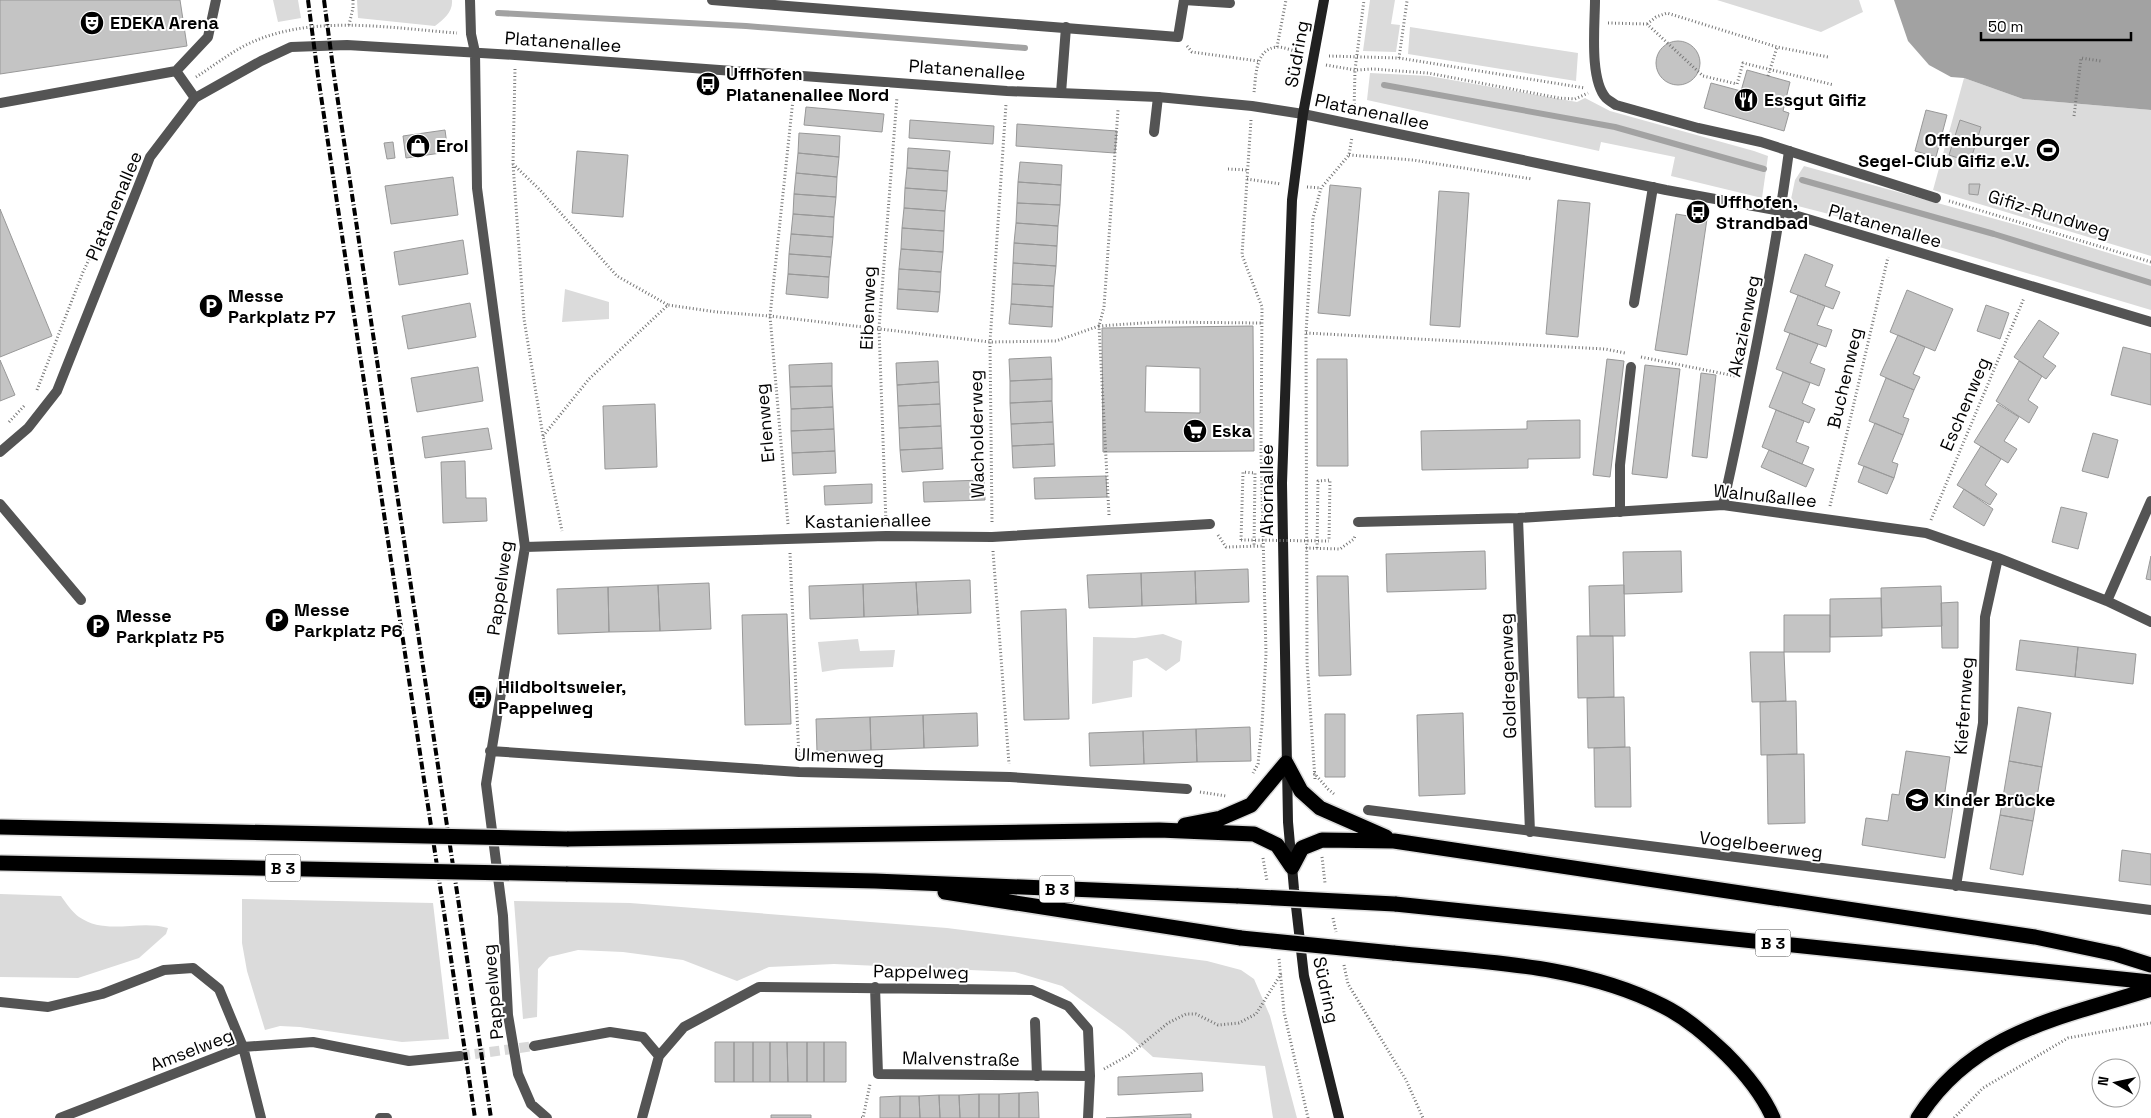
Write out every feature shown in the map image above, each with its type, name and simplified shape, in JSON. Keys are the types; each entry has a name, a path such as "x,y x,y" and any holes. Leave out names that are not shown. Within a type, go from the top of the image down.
{"highway":[{"path":"1159,830 1222,818 1251,805 1286,763 1301,791 1320,808 1394,840"},
{"path":"0,826 567,839 1159,830 1254,834 1277,845 1292,867 1302,848 1322,840 1394,840 2035,937 2116,954 2151,965"},
{"name":"B 3","path":"0,863 875,882 1395,904 2151,982"},
{"path":"875,882 1242,938 1535,967 1607,984 1663,1006 1701,1030 1739,1067 1773,1118"},
{"path":"1918,1118 1932,1096 1977,1056 2014,1033 2060,1016 2151,989"}],"street":[{"path":"0,103 176,71 208,37 216,0"},
{"path":"470,0 471,34 475,52"},
{"path":"712,0 1178,36 1184,0 1230,3"},
{"name":"Südring","path":"1303,114 1324,0"},
{"path":"1596,0 1596,70 1600,89 1606,98 1616,105 1789,151 1936,198"},
{"path":"1060,93 1066,27"},
{"name":"Platanenallee","path":"0,452 28,428 57,391 150,158 195,98 261,61 292,47 346,46 515,54 1007,90 1158,97 1252,106 1303,114 1781,212 2151,322"},
{"name":"Pappelweg","path":"475,52 477,188 525,547 486,784 503,916 508,1015 518,1074 531,1104 547,1118"},
{"path":"176,71 195,98"},
{"path":"1154,132 1158,97"},
{"name":"Ahornallee","path":"1292,867 1286,763 1282,483 1292,200 1303,114"},
{"name":"Akazienweg","path":"1723,505 1751,379 1781,212 1789,151"},
{"path":"1634,303 1653,187"},
{"path":"1620,512 1620,465 1631,367"},
{"path":"2107,601 2151,501"},
{"path":"0,504 81,600"},
{"name":"Walnußallee","path":"1358,522 1518,518 1723,505 1926,533 1998,558 2107,601 2151,622"},
{"name":"Goldregenweg","path":"1518,518 1530,832"},
{"name":"Kastanienallee","path":"525,547 886,536 992,537 1210,524"},
{"name":"Kiefernweg","path":"1956,886 1983,723 1985,617 1998,558"},
{"name":"Ulmenweg","path":"490,752 799,772 1010,777 1187,789"},
{"name":"Vogelbeerweg","path":"1368,810 2151,910"},
{"name":"Südring","path":"1292,867 1304,976 1338,1118"},
{"path":"0,1002 48,1007 102,994 164,970 193,968 219,989 244,1047 261,1118"},
{"name":"Pappelweg","path":"642,1118 659,1056 684,1027 759,987 1032,990 1068,1006 1088,1028 1090,1076"},
{"name":"Malvenstraße","path":"875,987 878,1074 1090,1076"},
{"path":"1035,1022 1037,1076"},
{"path":"534,1046 610,1032 643,1037 659,1056"},
{"name":"Amselweg","path":"60,1118 244,1047 313,1042 409,1061 460,1056"},
{"path":"1088,1118 1090,1076"},
{"path":"380,1118 387,1118"}],"path":[{"path":"349,25 353,0"},
{"path":"1277,47 1286,0"},
{"path":"1355,70 1364,0"},
{"path":"1399,58 1407,1"},
{"path":"1595,22 1647,24 1667,14 1777,48 1828,57"},
{"path":"1647,24 1703,76 1737,84 1743,63 1834,85"},
{"path":"288,30 349,25 471,34"},
{"path":"1178,36 1192,52 1258,60"},
{"path":"1250,780 1258,764 1266,654 1262,473 1262,307 1242,255 1252,106 1258,60 1266,52 1277,47 1313,55 1399,58 1574,88 1600,89"},
{"path":"1768,76 1777,48"},
{"path":"515,54 513,164 524,318 543,436 566,546"},
{"path":"1313,55 1328,66 1355,70 1373,69 1428,73 1559,98 1574,99 1600,89"},
{"path":"2074,116 2081,58 2101,60"},
{"name":"Erlenweg","path":"795,74 770,316 790,539 799,772"},
{"name":"Eibenweg","path":"886,536 879,328 898,81"},
{"name":"Wacholderweg","path":"1007,90 990,342 992,537 1010,777"},
{"path":"1109,530 1099,326 1104,307 1119,96"},
{"path":"1340,798 1328,789 1314,773 1307,662 1306,333 1313,218 1320,188 1349,155"},
{"path":"513,164 540,190 617,276 668,305 990,342 1056,341 1099,326 1158,322 1262,323"},
{"path":"1228,169 1247,170"},
{"name":"Gifiz-Rundweg","path":"1936,198 1997,214 2151,262"},
{"name":"Buchenweg","path":"1827,519 1891,244"},
{"name":"Eschenweg","path":"1926,533 2029,286"},
{"path":"543,436 589,379 668,305"},
{"path":"1306,333 1606,349 1751,379"},
{"path":"1262,473 1243,472 1241,540 1329,541 1330,480 1318,481 1317,548"},
{"path":"1254,547 1255,472"},
{"path":"1306,548 1340,549 1354,539 1358,522"},
{"path":"1210,524 1226,547 1264,546"},
{"path":"1187,789 1235,798 1241,796 1251,805"},
{"path":"1260,838 1268,886"},
{"path":"1278,954 1284,1012 1308,1118"},
{"path":"1090,1076 1129,1055 1168,1022 1186,1014 1196,1014 1218,1025 1239,1023 1256,1014 1281,973"},
{"path":"1954,1118 1983,1088 2068,1038 2151,1023"},
{"path":"861,1118 863,1118 869,1085 878,1074"}],"shaded area":[{"path":"273,0 298,0 301,18 278,22"},
{"path":"357,0 452,0 452,4 447,15 435,26 358,18"},
{"path":"1370,0 1395,0 1391,24 1400,25 1396,52 1363,51"},
{"path":"1717,0 1859,0 1863,12 1821,32"},
{"path":"1894,0 2151,0 2151,110 2023,99 1964,78 1951,77 1929,65 1908,41"},
{"path":"1410,27 1578,53 1576,81 1408,54"},
{"path":"1370,73 1429,76 1577,102 1585,98 1610,111 1754,151 1768,156 1762,198 1671,176 1675,157 1601,142 1599,151 1367,100"},
{"name":"Offenburger Segel-Club Gifiz e.V.","path":"1964,78 2023,99 2151,110 2151,256 1933,190"},
{"path":"1804,166 2024,227 2151,266 2151,310 1790,204 1795,180"},
{"path":"565,289 609,302 609,319 562,322"},
{"path":"1163,634 1182,641 1180,661 1166,671 1147,658 1133,661 1132,697 1092,704 1093,637 1135,638"},
{"path":"858,639 860,651 895,650 893,667 840,669 822,672 818,642"},
{"path":"0,894 61,896 79,917 90,923 112,926 145,925 168,928 166,934 139,958 78,978 0,977"},
{"path":"242,899 433,903 449,1039 402,1042 300,1027 280,1026 265,1030 247,971 242,943"},
{"path":"514,901 630,903 947,928 1207,961 1241,970 1254,979 1270,1016 1297,1118 1273,1118 1265,1066 1153,1057 1124,1031 1062,986 1015,972 834,964 769,967 737,981 683,960 623,952 578,950 549,957 538,969 537,1017 523,1019"}],"building":[{"name":"EDEKA Arena","path":"0,0 180,0 187,46 0,74"},
{"path":"1682,41 1694,47 1699,54 1699,72 1694,79 1687,84 1674,85 1666,82 1659,75 1656,59 1659,51 1666,44"},
{"name":"Essgut Gifiz","path":"1747,70 1790,82 1783,111 1789,113 1784,131 1704,108 1711,83 1741,91"},
{"path":"806,107 884,114 882,132 804,125"},
{"path":"1926,110 1947,115 1936,157 1915,151"},
{"path":"910,120 994,126 993,144 909,138"},
{"name":"Offenburger Segel-Club Gifiz e.V.","path":"1960,120 1981,127 1970,162 1949,155"},
{"path":"1017,124 1117,131 1115,153 1016,146"},
{"path":"445,130 448,152 406,158 403,136"},
{"path":"799,133 840,136 839,157 798,153"},
{"path":"393,142 395,158 387,159 384,143"},
{"path":"908,148 950,151 948,171 907,168"},
{"path":"577,151 628,155 623,217 572,213"},
{"path":"798,153 839,157 837,177 796,173"},
{"path":"1020,162 1062,165 1061,185 1018,182"},
{"path":"907,168 948,171 947,191 905,188"},
{"path":"796,173 837,177 836,197 794,194"},
{"path":"453,177 458,215 391,224 385,186"},
{"path":"1018,182 1061,185 1060,205 1017,203"},
{"path":"1969,184 1980,184 1978,195 1969,194"},
{"path":"1330,185 1361,188 1350,316 1318,313"},
{"path":"905,188 947,191 945,211 904,208"},
{"path":"1439,191 1469,193 1460,327 1430,325"},
{"path":"794,194 836,197 834,217 793,214"},
{"path":"1558,200 1590,203 1578,337 1546,334"},
{"path":"1017,203 1060,205 1058,226 1016,223"},
{"path":"904,208 945,211 944,231 902,228"},
{"path":"0,209 52,336 0,357"},
{"path":"793,214 834,217 833,237 791,234"},
{"path":"1676,214 1707,219 1687,355 1655,350"},
{"path":"1016,223 1058,226 1057,246 1014,243"},
{"path":"902,228 944,231 943,252 901,249"},
{"path":"791,234 833,237 831,257 789,254"},
{"path":"463,240 468,274 399,285 394,252"},
{"path":"1014,243 1057,246 1056,266 1013,263"},
{"path":"901,249 943,252 941,272 899,269"},
{"path":"789,254 831,257 829,277 788,274"},
{"path":"1805,254 1833,265 1825,286 1840,292 1833,309 1790,292"},
{"path":"1013,263 1056,266 1054,286 1012,284"},
{"path":"899,269 941,272 940,292 898,289"},
{"path":"788,274 829,277 828,298 786,294"},
{"path":"1012,284 1054,286 1053,307 1011,304"},
{"path":"898,289 940,292 938,312 897,309"},
{"path":"1907,290 1953,309 1935,351 1890,332"},
{"path":"1798,295 1825,306 1817,325 1832,330 1826,347 1784,331"},
{"path":"470,303 476,337 408,349 402,316"},
{"path":"1011,304 1053,307 1052,327 1009,324"},
{"path":"1986,305 2009,313 2000,339 1977,331"},
{"path":"2039,320 2059,333 2043,357 2056,366 2046,379 2014,357"},
{"path":"1253,326 1254,451 1103,452 1102,328","holes":["1146,366 1200,368 1200,413 1145,412"]},
{"path":"1790,333 1818,344 1810,363 1825,369 1819,386 1776,369"},
{"path":"1898,335 1925,347 1913,374 1920,377 1914,390 1880,375"},
{"path":"2123,347 2151,354 2151,405 2111,395"},
{"path":"1051,357 1052,379 1010,381 1009,359"},
{"path":"1317,359 1347,359 1348,466 1317,466"},
{"path":"1607,359 1624,361 1610,477 1593,475"},
{"path":"0,360 15,395 0,401"},
{"path":"938,361 939,382 897,385 896,363"},
{"path":"2019,361 2042,376 2028,400 2038,407 2029,423 1996,401"},
{"path":"832,363 832,386 790,387 789,365"},
{"path":"1645,365 1680,369 1667,478 1632,474"},
{"path":"478,367 483,401 417,412 411,378"},
{"path":"1783,372 1810,383 1802,403 1815,409 1809,423 1769,407"},
{"path":"1701,373 1716,375 1707,458 1692,456"},
{"path":"1886,378 1914,390 1903,417 1909,419 1903,435 1869,421"},
{"path":"1052,379 1052,401 1010,403 1010,381"},
{"path":"939,382 940,404 898,406 897,385"},
{"path":"832,386 833,407 791,409 790,387"},
{"path":"1052,401 1053,422 1011,424 1010,403"},
{"path":"655,404 657,467 605,469 603,406"},
{"path":"940,404 941,426 899,428 898,406"},
{"path":"1998,404 2019,417 2004,441 2017,449 2008,463 1974,442"},
{"path":"833,407 834,429 791,431 791,409"},
{"path":"1776,410 1804,421 1796,442 1809,447 1802,464 1762,447"},
{"path":"1580,420 1580,458 1528,459 1528,468 1422,470 1421,431 1527,429 1527,421"},
{"path":"1053,422 1054,444 1012,446 1011,424"},
{"path":"1875,423 1903,435 1892,462 1898,464 1894,478 1858,464"},
{"path":"941,426 942,448 900,450 899,428"},
{"path":"488,428 492,449 425,458 422,437"},
{"path":"834,429 835,451 792,453 791,431"},
{"path":"2093,433 2118,440 2108,478 2082,471"},
{"path":"1054,444 1055,466 1013,468 1012,446"},
{"path":"1981,446 2001,459 1985,485 1997,494 1990,505 1957,485"},
{"path":"942,448 943,469 902,472 900,450"},
{"path":"1769,450 1814,469 1806,487 1761,467"},
{"path":"835,451 836,473 793,475 792,453"},
{"path":"465,461 466,498 486,498 487,521 443,523 441,462"},
{"path":"1864,466 1894,478 1887,494 1858,482"},
{"path":"1106,476 1107,497 1035,499 1034,478"},
{"path":"984,480 985,500 924,502 923,482"},
{"path":"872,484 872,503 825,505 824,486"},
{"path":"1964,489 1993,509 1984,526 1953,507"},
{"path":"2061,507 2087,513 2078,549 2052,542"},
{"path":"1485,551 1486,589 1387,592 1386,554"},
{"path":"1681,551 1682,592 1624,594 1623,552"},
{"path":"2151,556 2151,580 2146,579"},
{"path":"1248,569 1249,602 1196,604 1195,571"},
{"path":"1195,571 1196,604 1142,606 1141,573"},
{"path":"1141,573 1142,606 1089,608 1087,575"},
{"path":"1317,576 1348,576 1351,675 1319,676"},
{"path":"970,580 971,613 918,615 916,582"},
{"path":"916,582 918,615 864,617 863,584"},
{"path":"709,583 711,629 660,631 658,585"},
{"path":"863,584 864,617 810,619 809,586"},
{"path":"658,585 660,631 609,632 608,587"},
{"path":"1624,585 1625,636 1590,636 1589,586"},
{"path":"1941,586 1942,626 1882,628 1881,588"},
{"path":"608,587 609,632 558,634 557,589"},
{"path":"1881,598 1882,636 1830,637 1830,599"},
{"path":"1958,602 1958,648 1942,648 1941,603"},
{"path":"1066,609 1069,719 1024,720 1021,611"},
{"path":"787,614 791,724 745,725 742,615"},
{"path":"1784,615 1830,615 1830,652 1784,652"},
{"path":"1577,636 1613,636 1614,697 1578,698"},
{"path":"2020,640 2078,647 2075,677 2016,670"},
{"path":"2078,647 2136,654 2133,684 2075,677"},
{"path":"1750,652 1784,652 1786,701 1752,702"},
{"path":"1624,697 1625,747 1588,748 1587,698"},
{"path":"1796,701 1797,754 1761,755 1760,702"},
{"path":"2018,707 2051,713 2042,767 2009,761"},
{"path":"977,713 978,746 924,748 923,715"},
{"path":"1463,713 1465,794 1419,796 1417,715"},
{"path":"1325,714 1345,714 1345,777 1325,777"},
{"path":"923,715 924,748 871,750 870,717"},
{"path":"870,717 871,750 817,752 816,719"},
{"path":"1250,727 1251,761 1197,762 1196,729"},
{"path":"1196,729 1197,762 1144,764 1143,731"},
{"path":"1143,731 1144,764 1090,766 1089,733"},
{"path":"1630,747 1631,807 1595,807 1594,748"},
{"name":"Kinder Brücke","path":"1906,751 1950,757 1943,805 1953,807 1945,858 1862,845 1866,818 1888,821 1892,794 1899,795"},
{"path":"1804,754 1805,823 1768,824 1767,755"},
{"path":"2009,761 2042,767 2033,821 2000,815"},
{"path":"2000,815 2033,821 2023,875 1990,869"},
{"path":"2122,850 2151,854 2151,885 2119,881"},
{"path":"715,1042 734,1042 734,1082 715,1082"},
{"path":"734,1042 753,1042 753,1082 734,1082"},
{"path":"753,1042 770,1042 770,1082 753,1082"},
{"path":"770,1042 787,1042 788,1082 770,1082"},
{"path":"787,1042 807,1042 807,1082 788,1082"},
{"path":"807,1042 824,1042 824,1082 807,1082"},
{"path":"824,1042 846,1042 846,1082 824,1082"},
{"path":"1202,1073 1203,1091 1118,1095 1118,1077"},
{"path":"1038,1092 1039,1118 1019,1118 1019,1093"},
{"path":"1019,1093 1019,1118 999,1118 999,1094"},
{"path":"979,1094 979,1118 960,1118 959,1095"},
{"path":"979,1094 999,1094 999,1118 979,1118"},
{"path":"939,1095 940,1118 920,1118 919,1096"},
{"path":"939,1095 959,1095 960,1118 940,1118"},
{"path":"900,1096 900,1118 880,1118 880,1097"},
{"path":"900,1096 919,1096 920,1118 900,1118"},
{"path":"1191,1114 1191,1118 1106,1118"},
{"path":"771,1115 811,1115 811,1118 771,1118"}],"waterway":[{"path":"498,13 746,26 1025,48"},
{"path":"1384,85 1615,127 1764,169"},
{"path":"1802,180 1994,234 2151,283"}],"tunnel":[{"path":"460,1056 534,1046"}],"railway":[{"path":"308,0 475,1118"},
{"path":"324,0 491,1118"}],"place":[{"name":"EDEKA Arena","path":"92,23"},
{"name":"Uffhofen Platanenallee Nord","path":"708,84"},
{"name":"Essgut Gifiz","path":"1746,100"},
{"name":"Erol","path":"418,146"},
{"name":"Offenburger Segel-Club Gifiz e.V.","path":"2048,150"},
{"name":"Uffhofen, Strandbad","path":"1698,212"},
{"name":"Messe Parkplatz P7","path":"211,306"},
{"name":"Eska","path":"1195,431"},
{"name":"Messe Parkplatz P6","path":"277,620"},
{"name":"Messe Parkplatz P5","path":"98,626"},
{"name":"Hildboltsweier, Pappelweg","path":"480,697"},
{"name":"Kinder Brücke","path":"1917,800"}]}
